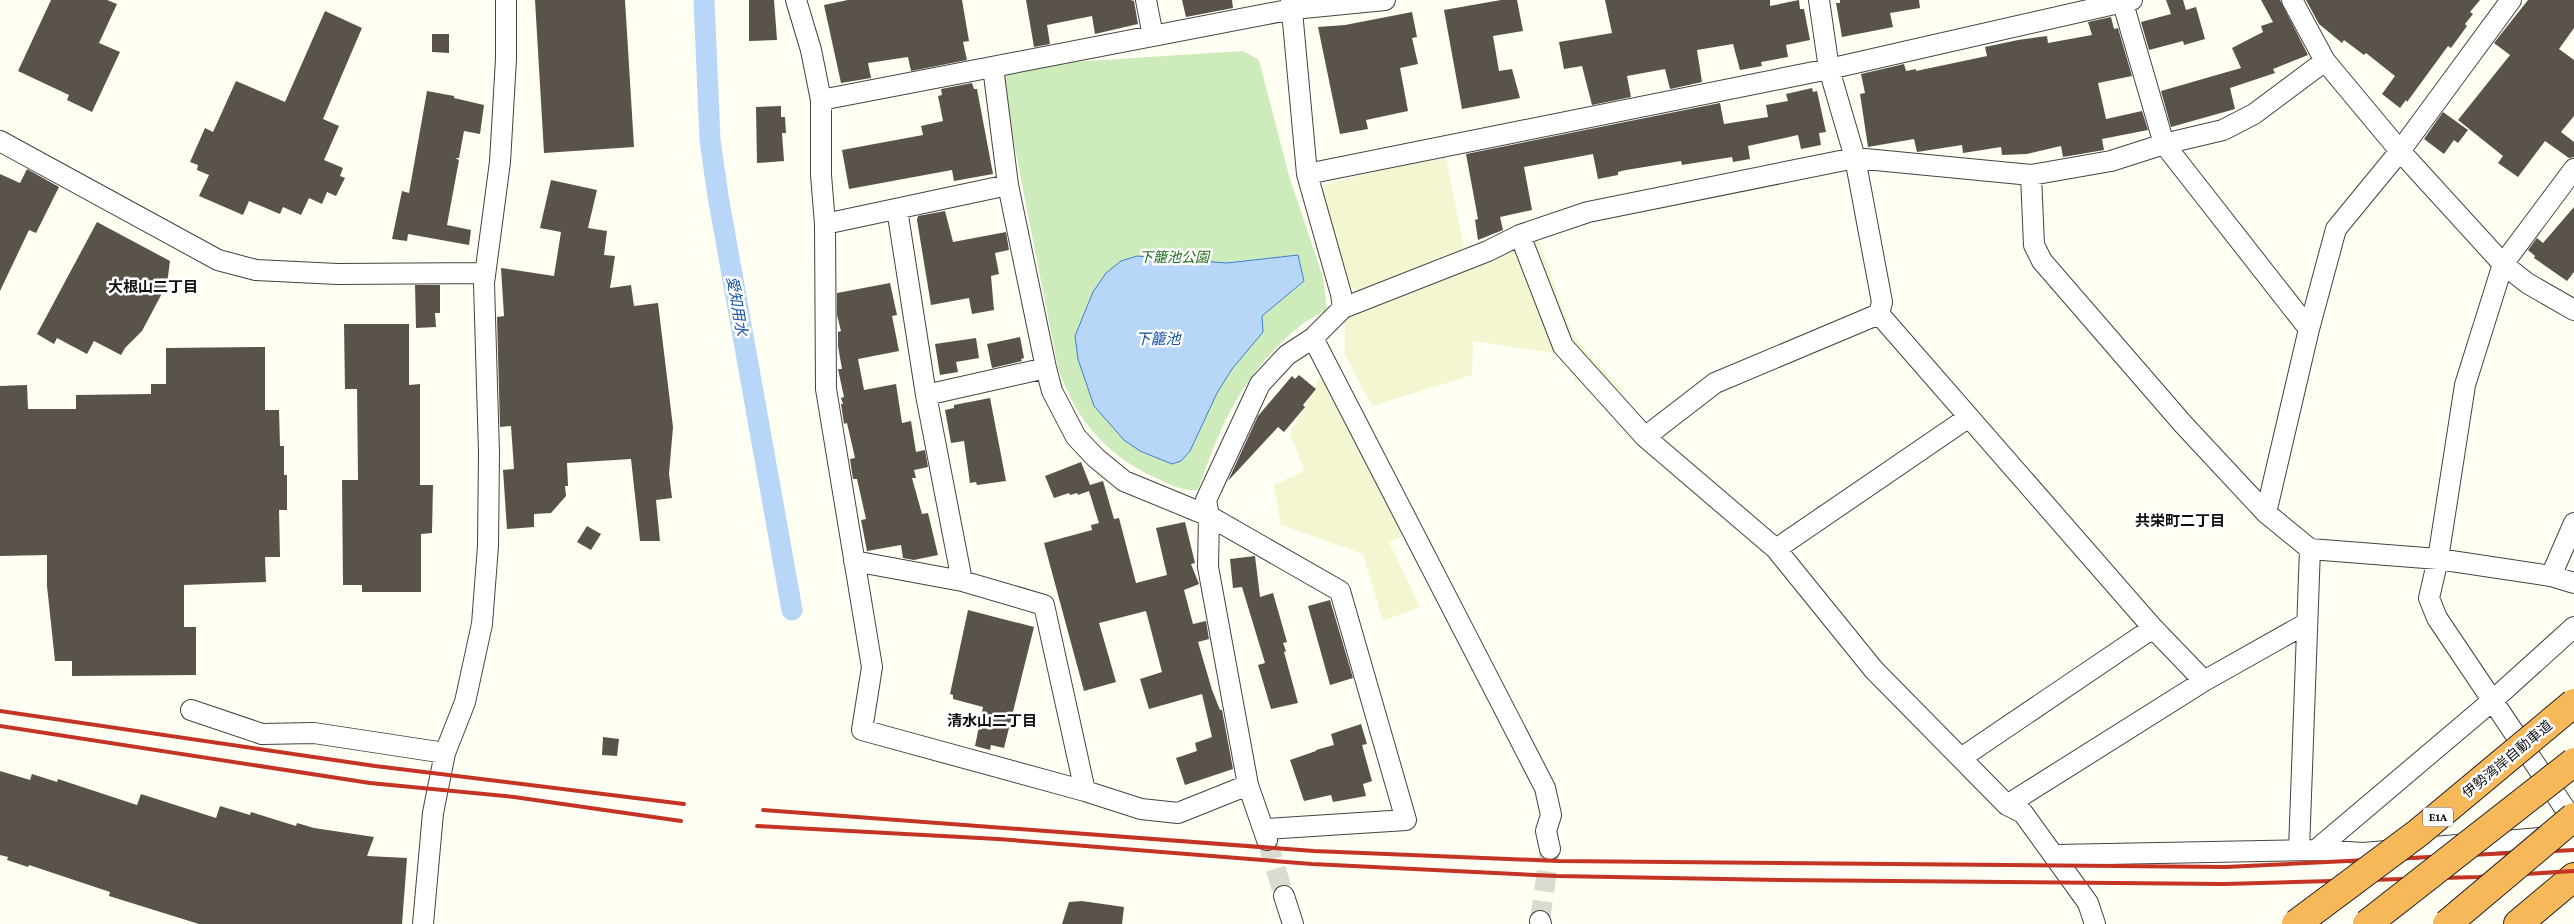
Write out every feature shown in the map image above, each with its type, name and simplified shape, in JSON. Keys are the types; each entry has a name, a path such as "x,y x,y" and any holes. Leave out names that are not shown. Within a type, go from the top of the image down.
{"highway":[{"name":"伊勢湾岸自動車道","path":"2296,924 2418,833 2574,703"},
{"path":"2367,924 2574,762"},
{"path":"2447,924 2574,817"},
{"path":"2518,924 2574,877"}],"street":[{"path":"423,924 433,813 445,754 465,702 482,624 488,518 485,273 500,162 506,59 506,0"},
{"path":"796,0 811,50 821,100 821,175 825,224 826,390 872,667 862,730 1085,791 1141,809 1178,813 1248,785"},
{"path":"1146,0 1154,36"},
{"path":"821,100 1154,36 1292,4 1385,0"},
{"path":"1819,0 1829,69 1855,158 1882,302 1880,314 2153,628 2204,681"},
{"path":"2292,0 2325,61 2400,151 2503,264 2526,283 2574,310"},
{"path":"1307,174 1829,69 2126,1 2164,144 2310,328"},
{"path":"2266,513 2310,328 2336,229 2400,151 2506,2"},
{"path":"1292,4 1307,174 1343,308"},
{"path":"993,67 1008,185 1046,368 1052,391 1076,437 1096,458 1124,481 1209,516 1340,591 1406,820 1266,834 1248,785 1208,567 1209,516 1206,500 1260,384 1287,355 1313,338 1343,308 1488,251 1520,235 1588,212 1855,158 2031,175 2112,161 2164,144 2223,130 2254,114 2325,61"},
{"path":"0,141 218,260 256,270 338,274 485,273"},
{"path":"2574,169 2503,264 2465,385 2438,559 2428,598 2437,618 2574,822"},
{"path":"2031,175 2034,245 2042,261 2176,417 2266,513 2310,549 2438,559 2551,576 2574,583"},
{"path":"825,224 1008,185"},
{"path":"897,209 926,395 962,581"},
{"path":"1520,235 1563,346 1645,437 1776,549 1874,670 2007,805 2023,814 2055,855 2088,903 2095,924"},
{"path":"1645,437 1715,383 1880,314"},
{"path":"1313,338 1545,788 1551,815 1546,831 1550,849"},
{"path":"926,395 1046,368"},
{"path":"1776,549 1968,417"},
{"path":"2551,576 2574,523"},
{"path":"2307,850 2310,549"},
{"path":"854,561 962,581 1044,604 1085,791"},
{"path":"2007,805 2204,681 2308,623"},
{"path":"2307,850 2492,701 2574,627"},
{"path":"1961,758 2153,628"},
{"path":"191,710 262,734 314,733 445,754"},
{"path":"2055,855 2307,850 2363,853 2574,835"},
{"path":"1284,896 1293,924"}],"green space":[{"name":"下籠池公園","path":"1243,51 1259,60 1289,176 1323,277 1327,310 1311,318 1287,337 1248,381 1228,415 1198,490 1188,490 1168,484 1123,459 1096,435 1074,405 1058,368 1001,77 1008,66"},
{"path":"1445,153 1464,248 1360,292 1349,285 1320,186"},
{"path":"1536,234 1572,333 1588,354 1625,392 1574,381 1578,357 1473,341 1472,375 1372,406 1345,355 1345,319 1385,295"},
{"path":"1326,366 1411,533 1389,542 1420,607 1383,621 1363,554 1281,525 1274,485 1305,471 1290,434"}],"water":[{"name":"下籠池","path":"1298,255 1304,281 1262,316 1263,332 1232,369 1217,393 1190,451 1181,461 1172,464 1140,451 1124,440 1094,406 1078,359 1075,336 1093,292 1106,273 1121,261 1137,256 1227,263"}],"building":[{"path":"51,0 107,0 117,4 99,43 120,52 92,112 67,100 69,95 18,71"},
{"path":"535,0 625,0 634,147 544,153"},
{"path":"749,0 774,0 777,40 749,41"},
{"path":"848,0 962,0 969,41 963,42 967,60 911,71 908,57 868,63 871,78 841,83 824,5"},
{"path":"1026,0 1131,0 1134,1 1138,24 1095,34 1092,16 1047,25 1050,44 1034,47"},
{"path":"1182,0 1232,0 1233,8 1186,17"},
{"path":"1501,0 1517,0 1523,31 1493,36 1499,71 1512,69 1520,98 1462,109 1444,10"},
{"path":"1605,0 1770,0 1770,6 1799,0 1800,9 1804,9 1810,40 1786,45 1788,57 1761,62 1762,66 1740,70 1733,44 1697,50 1702,82 1670,89 1665,69 1627,76 1631,97 1592,105 1582,66 1564,69 1559,42 1612,33"},
{"path":"1840,0 1919,0 1920,8 1890,13 1893,27 1842,37 1836,3 1840,3"},
{"path":"2166,0 2183,0 2186,10 2196,7 2205,39 2184,45 2183,41 2149,50 2141,22 2171,14"},
{"path":"2261,0 2280,0 2308,55 2273,69 2275,73 2230,88 2235,109 2171,127 2161,91 2241,68 2232,48 2263,32 2261,26 2273,22"},
{"path":"2306,0 2480,0 2470,12 2473,14 2465,24 2467,26 2451,48 2448,46 2407,102 2406,100 2400,108 2382,94 2395,76 2366,53 2364,55 2344,40 2342,43 2319,24"},
{"path":"2528,0 2574,0 2574,28 2559,49 2574,60 2574,116 2561,132 2574,142 2574,157 2569,158 2545,141 2518,177 2498,163 2503,156 2458,120 2510,55 2494,43"},
{"path":"325,11 362,28 323,119 339,126 324,160 343,168 340,176 345,178 336,196 327,192 322,204 309,198 301,215 283,207 280,214 249,201 243,215 199,196 209,175 197,170 198,165 190,162 205,128 213,132 236,81 285,102"},
{"path":"1412,12 1417,37 1412,38 1418,64 1400,68 1408,111 1366,120 1368,129 1340,134 1318,27 1345,25"},
{"path":"2111,17 2114,29 2118,28 2132,76 2098,83 2106,119 2142,111 2148,130 2102,139 2104,150 2063,157 2061,146 2027,154 2002,155 2001,147 1963,153 1962,145 1917,152 1914,139 1868,147 1860,94 1865,93 1861,74 1904,64 1906,71 1916,69 1916,71 1987,56 1985,47 2018,40 2047,36 2048,43 2092,35 2088,22"},
{"path":"432,34 449,34 449,53 432,52"},
{"path":"972,83 974,89 977,89 993,174 954,181 952,170 849,189 842,150 923,135 921,126 943,121 938,96 942,95 941,89"},
{"path":"1812,88 1813,92 1817,91 1826,132 1819,133 1821,145 1801,149 1798,135 1748,146 1750,159 1733,162 1732,157 1682,165 1681,161 1626,170 1618,172 1618,175 1598,179 1593,154 1524,167 1532,210 1500,217 1503,230 1478,240 1475,220 1478,219 1466,154 1720,103 1724,124 1768,117 1766,105 1788,101 1786,94"},
{"path":"427,91 454,96 454,98 484,105 480,134 464,131 459,158 455,158 459,160 447,225 471,230 469,245 408,234 407,241 392,239 402,191 409,193"},
{"path":"781,106 781,117 785,117 786,133 782,133 784,161 757,163 756,107"},
{"path":"2443,112 2468,130 2458,143 2454,140 2444,154 2424,139"},
{"path":"27,169 59,187 36,233 29,230 0,291 0,174 20,183"},
{"path":"551,180 597,190 588,228 607,231 604,255 615,256 610,288 631,285 634,306 658,303 673,427 669,474 672,498 656,500 660,541 640,541 631,459 567,463 568,486 565,486 566,496 551,513 534,514 534,527 507,529 503,470 514,469 511,426 500,427 497,317 504,316 501,268 554,276 561,232 540,228"},
{"path":"2574,207 2574,272 2567,281 2534,258 2535,256 2528,250 2537,238 2543,243"},
{"path":"945,211 953,242 1006,232 1009,250 995,253 999,274 991,276 994,310 972,314 969,298 931,305 917,220 918,216"},
{"path":"97,222 170,261 167,284 142,331 125,348 121,355 94,341 87,354 57,338 54,344 37,334"},
{"path":"890,283 897,315 892,316 899,351 858,359 864,390 896,384 902,423 911,421 916,452 925,450 928,467 914,470 916,478 912,478 922,514 928,513 938,555 914,560 903,558 901,545 867,551 861,520 866,519 857,479 853,479 850,459 855,458 847,423 844,424 841,404 843,404 841,398 844,397 838,369 842,369 838,346 838,332 841,331 837,315 837,293"},
{"path":"415,285 440,285 440,313 435,313 436,327 416,328"},
{"path":"344,324 409,324 409,385 420,384 420,485 433,485 432,533 421,534 421,592 362,592 362,585 343,585 342,480 358,480 357,389 345,389"},
{"path":"1020,337 1024,358 1021,359 1022,361 992,368 987,344"},
{"path":"976,338 979,358 956,362 958,372 940,375 935,344"},
{"path":"265,347 265,410 279,410 280,446 284,446 284,475 287,475 287,510 279,510 280,557 265,557 266,582 184,585 184,627 196,627 196,675 72,676 72,661 55,661 47,586 47,555 0,556 0,386 27,385 28,409 76,409 76,395 151,394 151,384 166,384 166,348"},
{"path":"1299,375 1316,389 1303,405 1305,407 1284,432 1278,427 1228,481 1258,416 1292,376 1295,379"},
{"path":"990,398 1006,481 977,485 976,482 970,483 964,441 951,443 945,410 954,408 954,405"},
{"path":"1081,462 1090,485 1103,481 1114,519 1119,518 1136,583 1167,575 1156,528 1185,522 1195,563 1191,564 1199,584 1184,590 1193,624 1206,621 1209,639 1198,642 1212,690 1220,710 1222,710 1233,769 1185,785 1176,758 1197,751 1195,743 1212,737 1202,694 1149,709 1140,679 1162,672 1146,611 1099,623 1116,682 1084,691 1044,543 1092,530 1091,525 1099,523 1089,491 1078,495 1077,493 1070,495 1069,493 1054,498 1045,476"},
{"path":"587,526 601,534 591,550 577,542"},
{"path":"1255,556 1260,597 1273,593 1287,642 1283,643 1286,651 1284,652 1298,703 1271,709 1258,665 1265,663 1242,587 1233,588 1230,559"},
{"path":"1330,600 1353,678 1330,685 1308,606"},
{"path":"968,610 1034,627 1004,748 991,745 990,750 975,746 983,707 953,699 953,695 950,694"},
{"path":"1361,724 1367,744 1362,745 1372,781 1363,784 1366,796 1333,802 1331,795 1304,801 1290,760 1334,745 1331,734"},
{"path":"603,737 619,739 617,756 602,755"},
{"path":"0,771 30,780 32,774 57,782 58,779 137,805 141,794 216,818 220,806 250,815 251,812 296,826 297,823 314,828 374,837 367,856 407,858 402,924 199,924 109,896 110,892 29,865 28,867 7,860 8,857 0,855"},
{"path":"1082,901 1124,907 1122,924 1062,924 1069,902"}],"waterway":[{"name":"愛知用水","path":"704,0 710,140 718,196 792,610"}],"tunnel":[{"path":"1267,840 1284,896"},
{"path":"1540,921 1550,849"}],"railway":[{"path":"0,711 375,766 684,804"},
{"path":"0,726 370,783 514,797 681,821"},
{"path":"763,810 1314,851 1558,861 2226,867 2574,850"},
{"path":"757,826 998,839 1312,864 1557,876 2224,884 2478,877 2574,871"}],"district":[{"name":"大根山二丁目","path":"153,287"},
{"name":"共栄町二丁目","path":"2180,521"},
{"name":"清水山二丁目","path":"992,721"}]}
